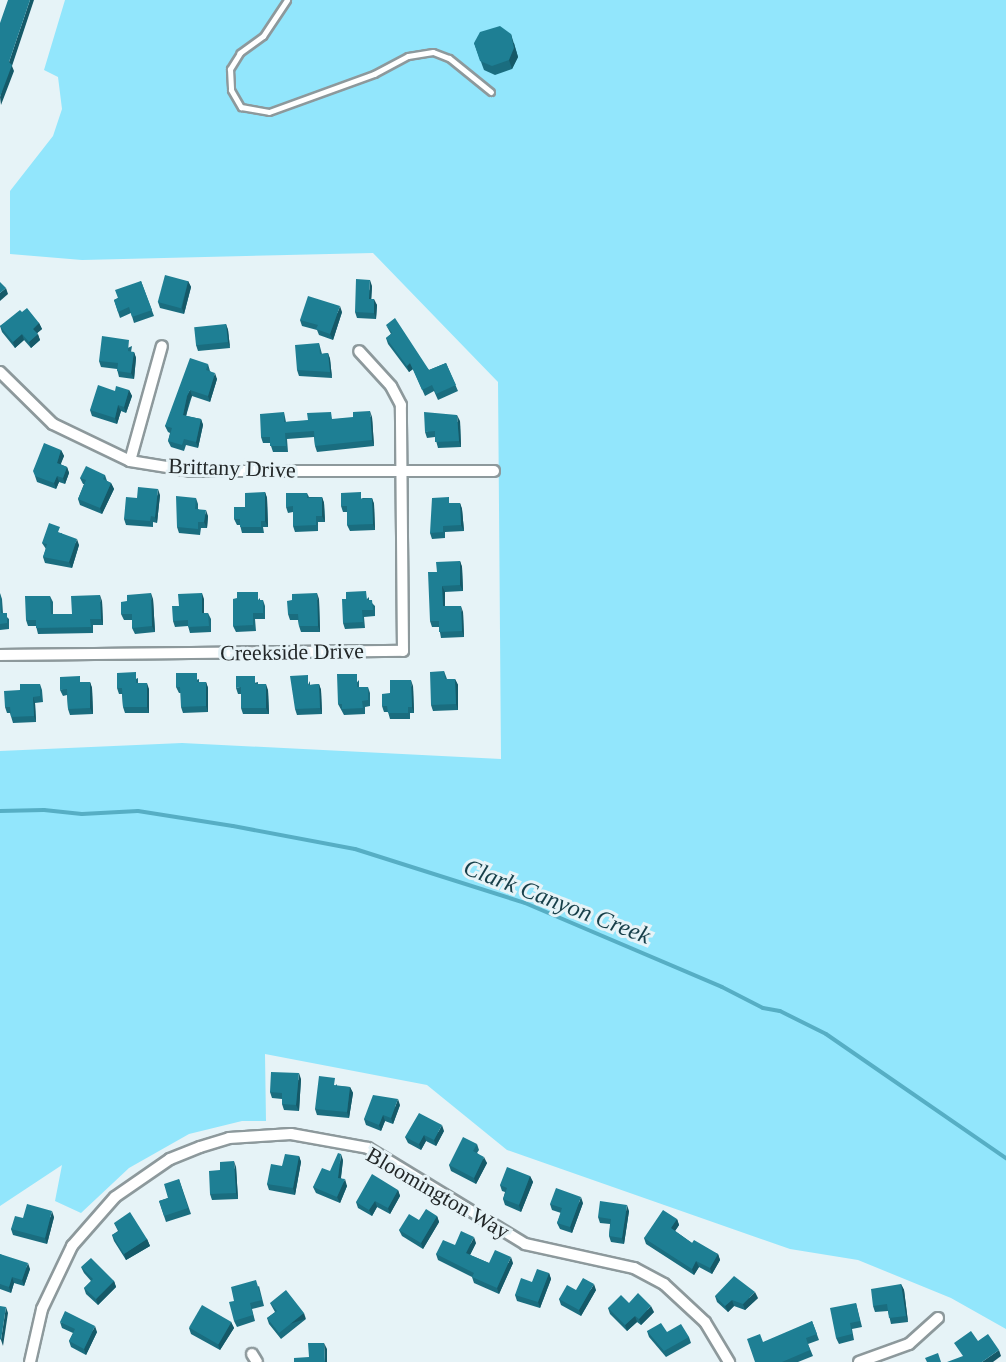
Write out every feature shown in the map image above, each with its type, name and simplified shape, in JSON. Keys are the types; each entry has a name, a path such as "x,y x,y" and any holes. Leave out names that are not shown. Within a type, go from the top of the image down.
{"street":[{"path":"130,461 162,346"},
{"path":"359,351 391,386 401,405 401,471"},
{"name":"Brittany Drive","path":"0,372 53,424 130,461 192,471 494,471"},
{"name":"Creekside Drive","path":"0,655 403,651 401,471"},
{"name":"Bloomington Way","path":"30,1362 42,1309 66,1256 94,1218 115,1197 170,1159 200,1147 229,1138 291,1134 368,1148 525,1244 634,1268 664,1284 705,1322 729,1362"},
{"path":"859,1362 909,1344 938,1318"}],"lane":[{"path":"287,0 263,36 240,53 230,69 231,90 241,107 269,112 374,74 408,56 433,52 449,58 491,92"}],"shaded area":[{"path":"65,0 1006,0 1006,1329 951,1298 858,1260 790,1249 507,1150 427,1085 265,1054 266,1121 242,1121 189,1134 129,1168 81,1213 55,1201 62,1165 0,1206 0,751 182,743 501,759 498,382 373,253 82,260 10,254 10,191 53,136 62,109 58,77 44,70"}],"building":[{"path":"8,0 30,0 0,97 0,23"},
{"path":"500,26 511,34 514,48 509,60 492,66 480,61 474,43 480,32"},
{"path":"165,275 188,281 181,308 158,302"},
{"path":"356,279 370,280 369,299 374,299 374,313 355,312"},
{"path":"141,281 152,310 132,317 129,307 118,312 115,290"},
{"path":"308,296 340,306 330,334 316,329 318,325 300,320"},
{"path":"27,308 39,323 33,329 38,334 29,342 22,334 13,342 0,326"},
{"path":"395,318 429,370 446,363 456,385 436,394 432,385 422,390 410,363 407,366 386,338 392,333 386,325"},
{"path":"226,324 228,342 196,345 194,327"},
{"path":"102,336 129,340 128,351 134,352 131,373 117,371 118,363 99,361"},
{"path":"319,343 320,354 328,353 330,372 297,370 295,345"},
{"path":"190,358 208,364 206,370 215,373 208,396 190,390 187,396 183,415 201,419 196,442 184,439 182,445 168,441 172,428 165,426"},
{"path":"98,385 115,391 116,386 129,390 124,407 118,405 115,418 90,410"},
{"path":"370,411 372,440 315,446 314,431 285,433 286,446 270,446 270,437 261,437 260,414 284,412 284,422 308,420 307,413 331,412 332,419 353,417 353,412"},
{"path":"424,412 457,415 459,441 435,442 435,431 425,432"},
{"path":"44,443 61,450 57,463 67,467 63,478 57,476 54,483 35,476 33,471"},
{"path":"86,466 105,475 103,479 111,483 100,508 78,499 86,480 80,478"},
{"path":"138,487 158,489 155,517 151,516 150,521 124,519 126,497 137,498"},
{"path":"265,492 265,521 261,521 261,527 240,527 240,519 234,519 234,507 245,507 245,493"},
{"path":"361,492 361,499 372,498 373,524 347,525 347,506 341,506 341,493"},
{"path":"286,493 307,493 307,498 322,497 322,516 316,516 316,525 293,526 293,506 286,507"},
{"path":"176,496 196,498 195,509 206,510 204,522 198,522 198,529 177,527"},
{"path":"449,497 449,503 460,503 461,525 443,526 443,532 430,533 432,498"},
{"path":"49,523 60,527 58,532 77,539 69,562 43,557 47,544 42,543"},
{"path":"460,561 460,585 442,586 443,606 461,606 462,631 439,632 439,621 430,621 428,572 437,572 436,562"},
{"path":"366,591 367,600 372,600 373,610 362,610 363,622 343,623 342,599 346,599 346,592"},
{"path":"237,592 258,592 258,600 263,600 263,613 253,613 253,625 233,626 233,599 237,598"},
{"path":"0,593 1,613 7,613 7,623 0,624"},
{"path":"151,593 152,626 132,628 132,614 121,614 121,602 127,601 127,595"},
{"path":"202,593 202,613 208,613 209,626 188,627 188,620 173,621 172,606 179,606 178,594"},
{"path":"317,593 318,626 299,626 298,614 288,614 287,601 292,600 292,594"},
{"path":"100,595 101,619 90,619 91,627 36,628 36,620 26,620 25,596 50,596 51,614 72,614 71,596"},
{"path":"444,671 445,679 455,679 456,704 431,705 430,672"},
{"path":"136,672 136,683 147,683 147,707 123,707 122,688 117,688 117,673"},
{"path":"176,673 197,673 197,682 206,682 206,706 181,707"},
{"path":"337,674 357,674 357,687 368,687 368,700 362,701 363,708 342,709 342,704 338,704"},
{"path":"308,675 308,685 319,684 320,708 295,709 290,676"},
{"path":"80,676 80,682 90,682 90,708 68,709 67,689 60,690 60,677"},
{"path":"236,676 255,676 255,684 266,684 266,708 241,708 241,687 236,688"},
{"path":"390,680 411,680 412,707 408,707 408,713 388,713 387,706 382,706 382,694 390,693"},
{"path":"20,684 40,684 40,696 33,697 34,716 11,717 10,707 5,707 4,691 20,690"},
{"path":"271,1072 299,1073 296,1105 282,1104 282,1093 270,1092"},
{"path":"319,1076 335,1078 334,1085 350,1087 347,1112 315,1109"},
{"path":"373,1095 398,1099 391,1118 383,1115 379,1125 364,1119"},
{"path":"419,1113 442,1125 434,1140 424,1135 419,1144 405,1137"},
{"path":"463,1137 477,1144 473,1151 484,1157 474,1178 449,1165"},
{"path":"338,1153 341,1154 338,1178 345,1179 337,1197 313,1187 322,1168 330,1171"},
{"path":"285,1154 299,1156 293,1188 267,1184 271,1164 282,1166"},
{"path":"234,1161 236,1193 210,1194 209,1171 220,1170 220,1162"},
{"path":"507,1167 530,1176 519,1205 503,1199 507,1188 500,1185"},
{"path":"372,1174 398,1190 388,1208 375,1201 369,1210 356,1202"},
{"path":"179,1179 188,1208 164,1216 159,1201 168,1198 164,1184"},
{"path":"556,1188 581,1197 570,1227 557,1223 562,1208 550,1204"},
{"path":"600,1201 627,1205 622,1238 609,1236 611,1219 598,1217"},
{"path":"27,1204 52,1211 45,1238 11,1229 15,1216 23,1218"},
{"path":"426,1209 437,1216 421,1243 399,1230 409,1214 419,1220"},
{"path":"663,1210 677,1219 671,1228 692,1243 694,1240 718,1254 710,1268 696,1261 692,1269 644,1238"},
{"path":"130,1212 147,1239 124,1254 112,1235 119,1231 114,1223"},
{"path":"461,1231 474,1237 466,1253 489,1263 495,1250 511,1257 497,1288 472,1277 474,1273 436,1254 443,1240 455,1245"},
{"path":"0,1254 28,1263 22,1280 12,1277 9,1287 0,1284"},
{"path":"91,1258 114,1281 96,1299 84,1288 93,1279 81,1267"},
{"path":"537,1269 549,1273 538,1302 515,1295 521,1278 532,1282"},
{"path":"734,1276 755,1292 743,1304 732,1300 725,1306 715,1296"},
{"path":"583,1278 594,1284 579,1310 559,1299 567,1285 576,1290"},
{"path":"256,1280 262,1300 250,1303 253,1315 234,1321 229,1302 234,1301 231,1287"},
{"path":"901,1284 906,1316 889,1318 887,1304 873,1306 871,1289"},
{"path":"286,1290 304,1313 279,1333 267,1318 277,1311 270,1303"},
{"path":"638,1293 651,1306 639,1319 635,1316 625,1325 608,1308 621,1295 629,1303"},
{"path":"856,1303 860,1321 850,1323 852,1334 836,1338 830,1308"},
{"path":"202,1305 231,1322 218,1345 189,1328"},
{"path":"0,1306 6,1307 1,1340 0,1339"},
{"path":"65,1311 95,1326 84,1349 69,1341 75,1329 60,1322"},
{"path":"812,1321 817,1334 806,1338 810,1350 782,1362 755,1362 747,1339 760,1334 763,1342"},
{"path":"661,1323 667,1332 681,1324 689,1337 664,1351 647,1331"},
{"path":"971,1331 978,1341 988,1334 999,1350 982,1362 947,1362 963,1356 954,1343"},
{"path":"308,1343 324,1343 325,1362 294,1362 294,1358 309,1357"},
{"path":"938,1353 941,1362 927,1362 925,1358"}],"waterway":[{"name":"Clark Canyon Creek","path":"0,811 44,810 82,814 138,811 233,826 355,849 525,903 722,987 763,1008 780,1011 826,1034 1006,1158"}]}
